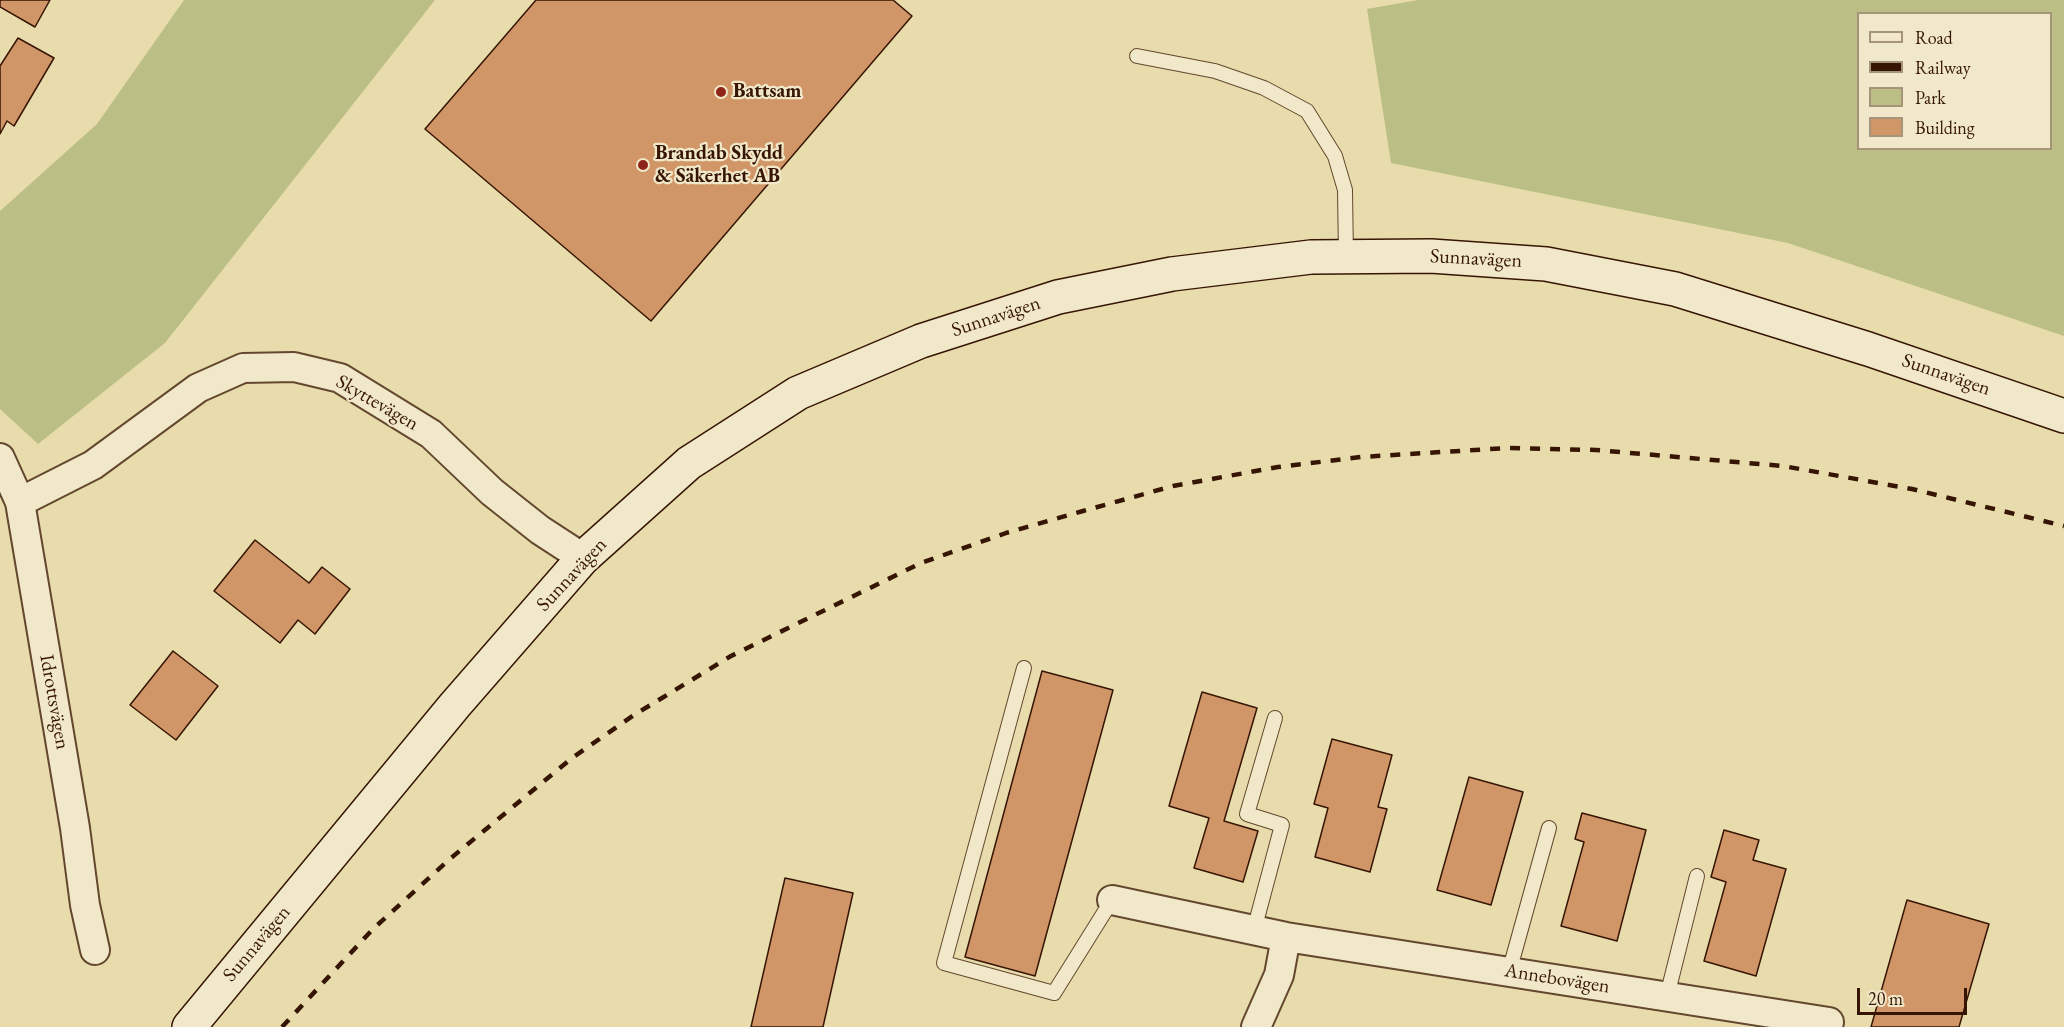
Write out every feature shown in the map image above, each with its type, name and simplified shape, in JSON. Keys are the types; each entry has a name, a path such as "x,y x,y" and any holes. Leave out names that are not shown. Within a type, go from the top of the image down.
{"main road":[{"name":"Sunnavägen","path":"189,1027 455,705 583,558 689,463 798,393 921,341 1058,297 1173,274 1311,257 1431,256 1546,264 1675,288 1868,349 2064,416"}],"street":[{"name":"Skyttevägen","path":"20,502 93,465 198,388 243,368 294,367 340,378 430,434 492,492 540,530 583,558"},
{"name":"Idrottsvägen","path":"0,458 20,502 75,828 85,905 95,950"},
{"name":"Annebovägen","path":"1112,900 1286,937 1829,1022"},
{"path":"1256,1027 1279,975 1286,937"}],"lane":[{"path":"1137,56 1215,70 1264,88 1307,111 1335,156 1346,190 1346,257"},
{"path":"1024,668 944,963 1054,993 1112,900"},
{"path":"1254,930 1282,825 1247,814 1275,718"},
{"path":"1509,972 1549,828"},
{"path":"1667,996 1696,876"}],"green space":[{"path":"184,0 435,0 165,343 38,444 0,409 0,211 97,124"},
{"path":"1418,0 2064,0 2064,336 1788,243 1391,163 1367,9"}],"building":[{"path":"0,0 50,0 35,27 0,7"},
{"path":"536,0 893,0 912,16 651,321 425,129"},
{"path":"18,38 54,58 14,126 7,121 0,134 0,66"},
{"path":"255,540 309,583 322,567 350,589 315,634 298,620 280,643 214,591"},
{"path":"173,651 218,686 176,740 130,705"},
{"path":"1042,671 1113,690 1035,976 965,957"},
{"path":"1202,692 1257,708 1224,821 1258,831 1243,882 1194,868 1209,818 1169,806"},
{"path":"1332,739 1392,755 1378,807 1387,809 1370,872 1315,857 1328,808 1314,804"},
{"path":"1469,777 1523,792 1491,905 1437,890"},
{"path":"1582,813 1646,830 1617,941 1561,926 1584,842 1575,839"},
{"path":"1724,830 1759,840 1753,860 1786,869 1756,976 1704,961 1726,882 1711,877"},
{"path":"785,878 853,893 823,1027 751,1027"},
{"path":"1907,900 1989,924 1959,1027 1871,1027"}],"railway":[{"path":"282,1027 373,929 451,858 572,758 634,715 731,656 921,563 1006,533 1083,511 1173,486 1278,467 1361,457 1507,448 1596,450 1783,466 1912,489 2064,526"}],"place":[{"name":"Battsam","path":"721,92"},
{"name":"Brandab Skydd & Säkerhet AB","path":"643,165"}]}
